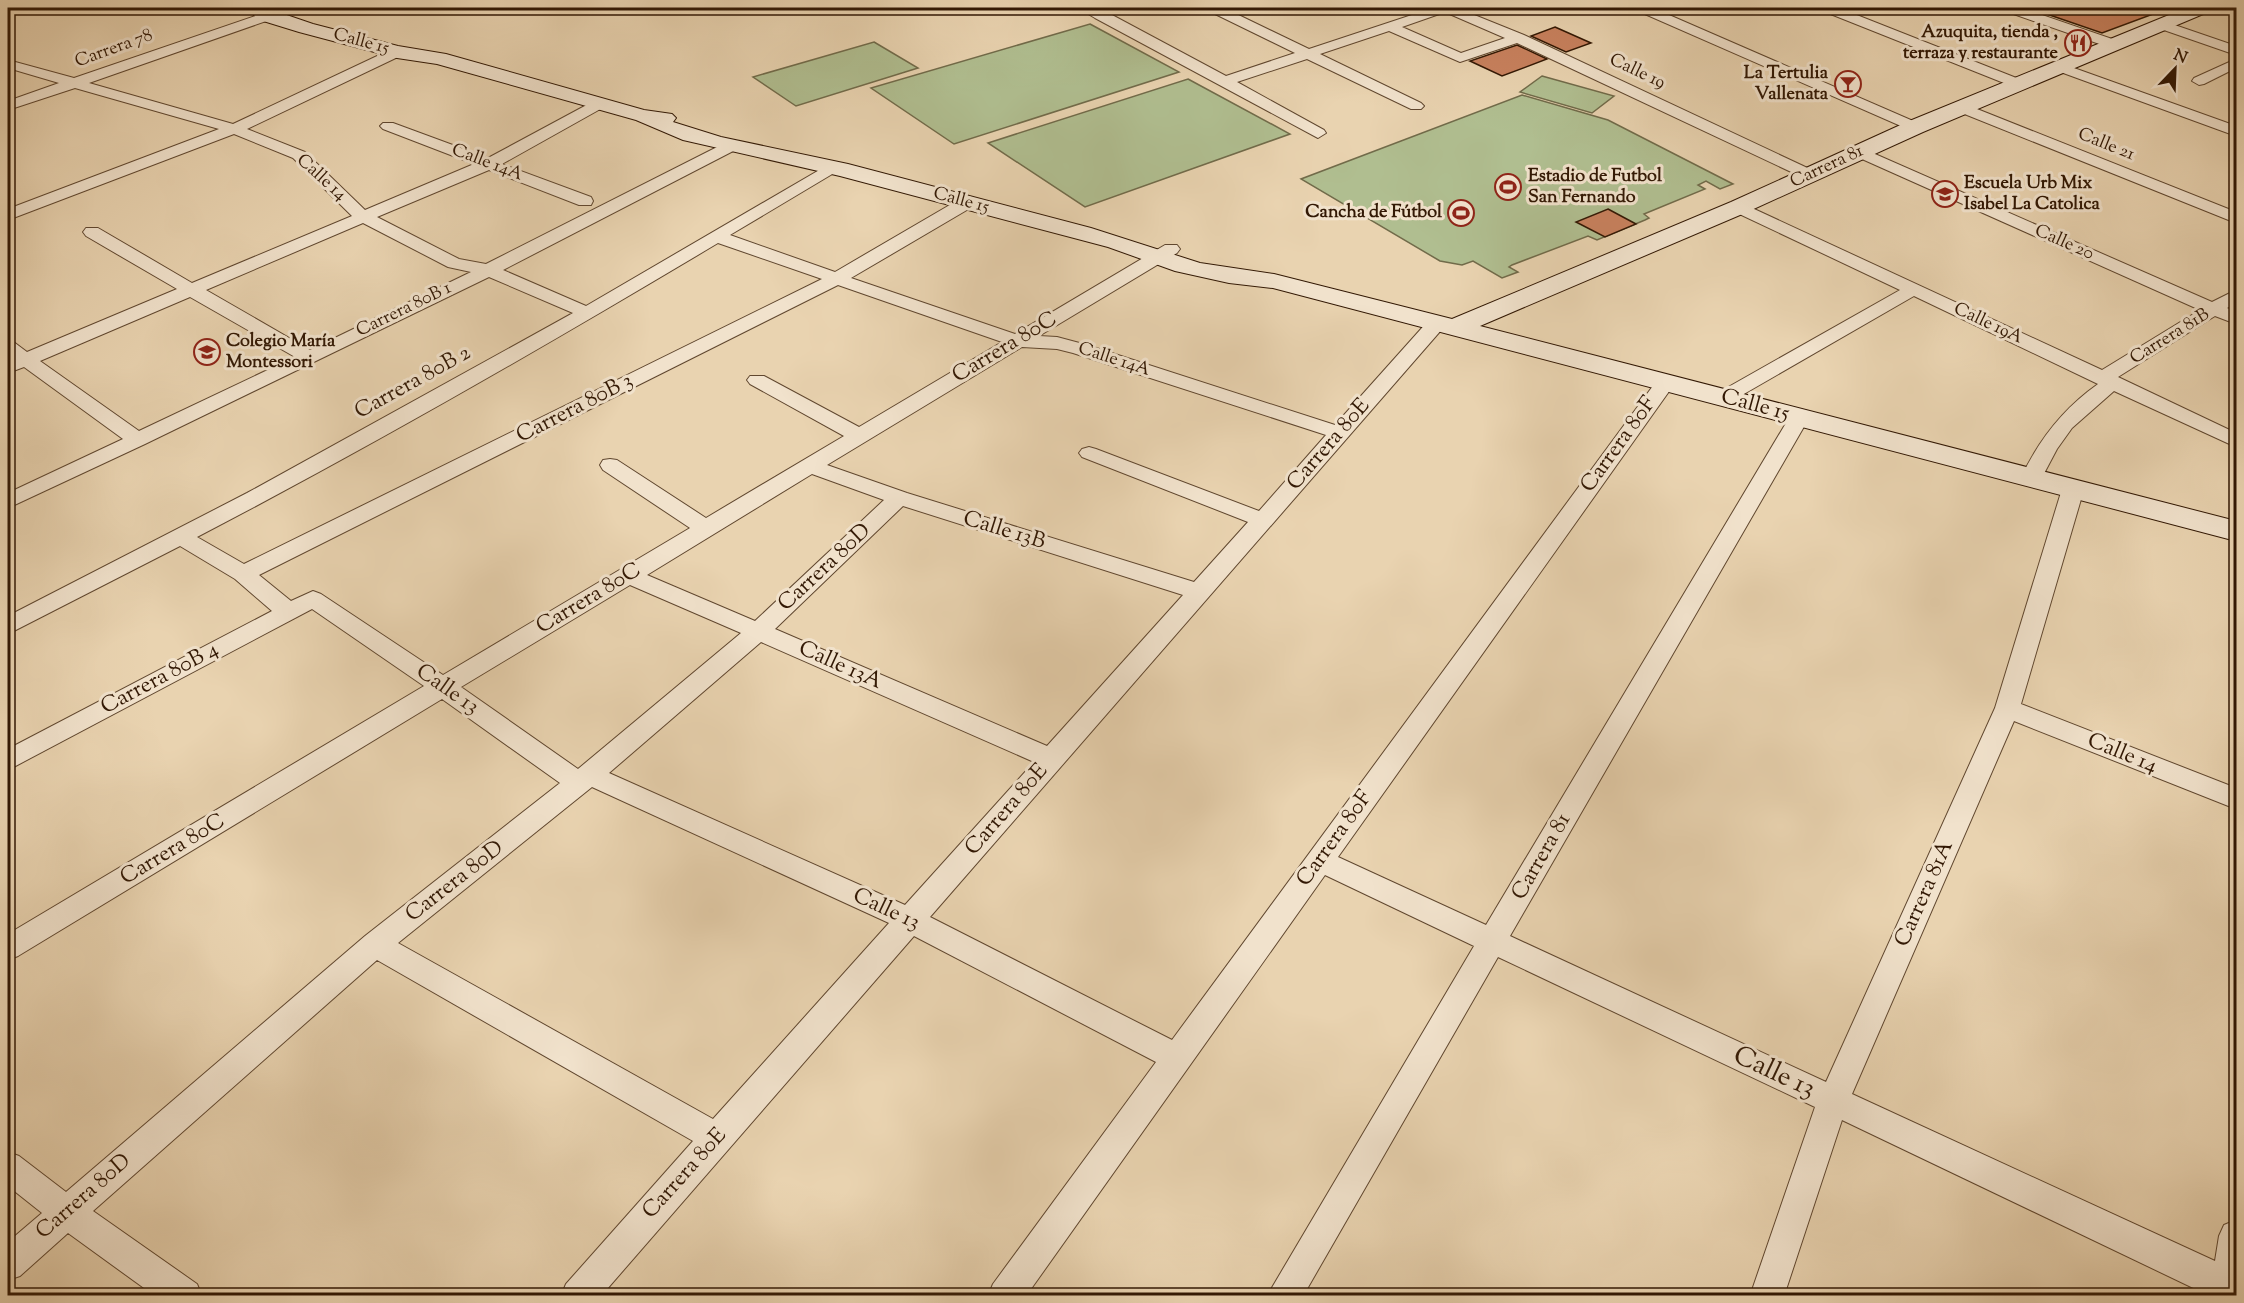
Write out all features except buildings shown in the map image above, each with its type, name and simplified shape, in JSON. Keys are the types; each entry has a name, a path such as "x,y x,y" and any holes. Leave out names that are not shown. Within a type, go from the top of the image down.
{"street":[{"path":"260,12 303,8 306,28"},
{"path":"1093,8 1090,9 1318,133"},
{"path":"1214,8 1309,52 1416,106"},
{"path":"1225,81 1446,8"},
{"name":"Calle 19","path":"1446,8 1519,38 1810,175"},
{"path":"1643,8 1915,127"},
{"path":"1828,8 2019,84"},
{"path":"2010,8 2113,44"},
{"name":"Carrera 81","path":"1445,326 1739,207 1915,127 2201,8"},
{"name":"Calle 15","path":"260,12 306,28 399,53 426,65 470,77 509,80 643,116 674,120 771,146 801,159"},
{"name":"Carrera 78","path":"8,106 75,83 260,12"},
{"path":"2163,25 2236,51"},
{"path":"1389,26 1460,58 1519,38"},
{"path":"8,215 234,129 399,53"},
{"path":"2199,81 2236,63"},
{"name":"Calle 14","path":"8,64 234,129 299,155 362,216 454,263 489,270 587,313"},
{"path":"2060,67 2236,131"},
{"path":"13,358 190,289 489,164 599,105"},
{"name":"Calle 21","path":"1962,108 2236,218"},
{"name":"Calle 15","path":"643,116 663,126 733,145 833,167 1163,253 1239,279 1274,281 2236,531"},
{"name":"Calle 14A","path":"388,126 585,201"},
{"name":"Carrera 80B 1","path":"8,501 489,270 619,206 733,145"},
{"name":"Calle 20","path":"1859,152 2236,319"},
{"name":"Carrera 80B 2","path":"8,626 255,498 587,313 833,167"},
{"name":"Carrera 80B 3","path":"243,574 836,279 966,202"},
{"name":"Calle 19A","path":"1739,207 2236,441"},
{"path":"92,232 308,357"},
{"name":"Calle 14A","path":"718,237 1016,342 1057,342 1340,433"},
{"name":"Carrera 80C","path":"8,948 1163,253"},
{"path":"1723,398 1914,289"},
{"name":"Carrera 81B","path":"2032,478 2040,459 2063,424 2108,380 2236,295"},
{"name":"Carrera 80E","path":"578,1296 1340,433 1445,326"},
{"path":"13,358 138,440"},
{"path":"757,380 859,436"},
{"name":"Carrera 80F","path":"1005,1296 1665,383"},
{"name":"Carrera 81","path":"1284,1296 1799,418"},
{"path":"1089,453 1263,520"},
{"path":"610,465 706,528"},
{"name":"Calle 13B","path":"809,466 899,498 1200,592"},
{"name":"Carrera 81A","path":"1767,1296 1833,1101 2007,708 2073,489"},
{"name":"Carrera 80D","path":"8,1263 375,945 584,779 759,631 899,498"},
{"path":"181,537 243,574 289,612"},
{"name":"Calle 13A","path":"628,576 1052,759"},
{"name":"Calle 13","path":"313,599 584,779 909,920 1177,1058"},
{"name":"Carrera 80B 4","path":"8,760 313,599"},
{"name":"Calle 14","path":"2007,708 2236,799"},
{"name":"Calle 13","path":"1319,860 1833,1101 2228,1290"},
{"path":"375,945 717,1138"},
{"path":"8,1167 66,1212 185,1296"},
{"path":"2228,1290 2236,1236"}],"green space":[{"path":"1090,24 1179,72 954,144 871,88"},
{"path":"874,42 918,68 796,106 753,77"},
{"path":"1542,76 1614,96 1592,113 1520,92"},
{"path":"1188,79 1290,134 1085,207 988,143"},
{"name":"Cancha de Fútbol","path":"1522,95 1608,120 1733,184 1720,189 1706,181 1698,185 1705,189 1644,214 1649,218 1645,220 1597,240 1588,236 1512,265 1509,267 1518,272 1502,278 1473,261 1462,265 1440,261 1301,179"}],"place":[{"name":"Azuquita, tienda , terraza y restaurante","path":"2078,43"},
{"name":"La Tertulia Vallenata","path":"1848,84"},
{"name":"Estadio de Futbol San Fernando","path":"1508,187"},
{"name":"Escuela Urb Mix Isabel La Catolica","path":"1945,194"},
{"name":"Cancha de Fútbol","path":"1461,213"},
{"name":"Colegio María Montessori","path":"207,352"}]}
